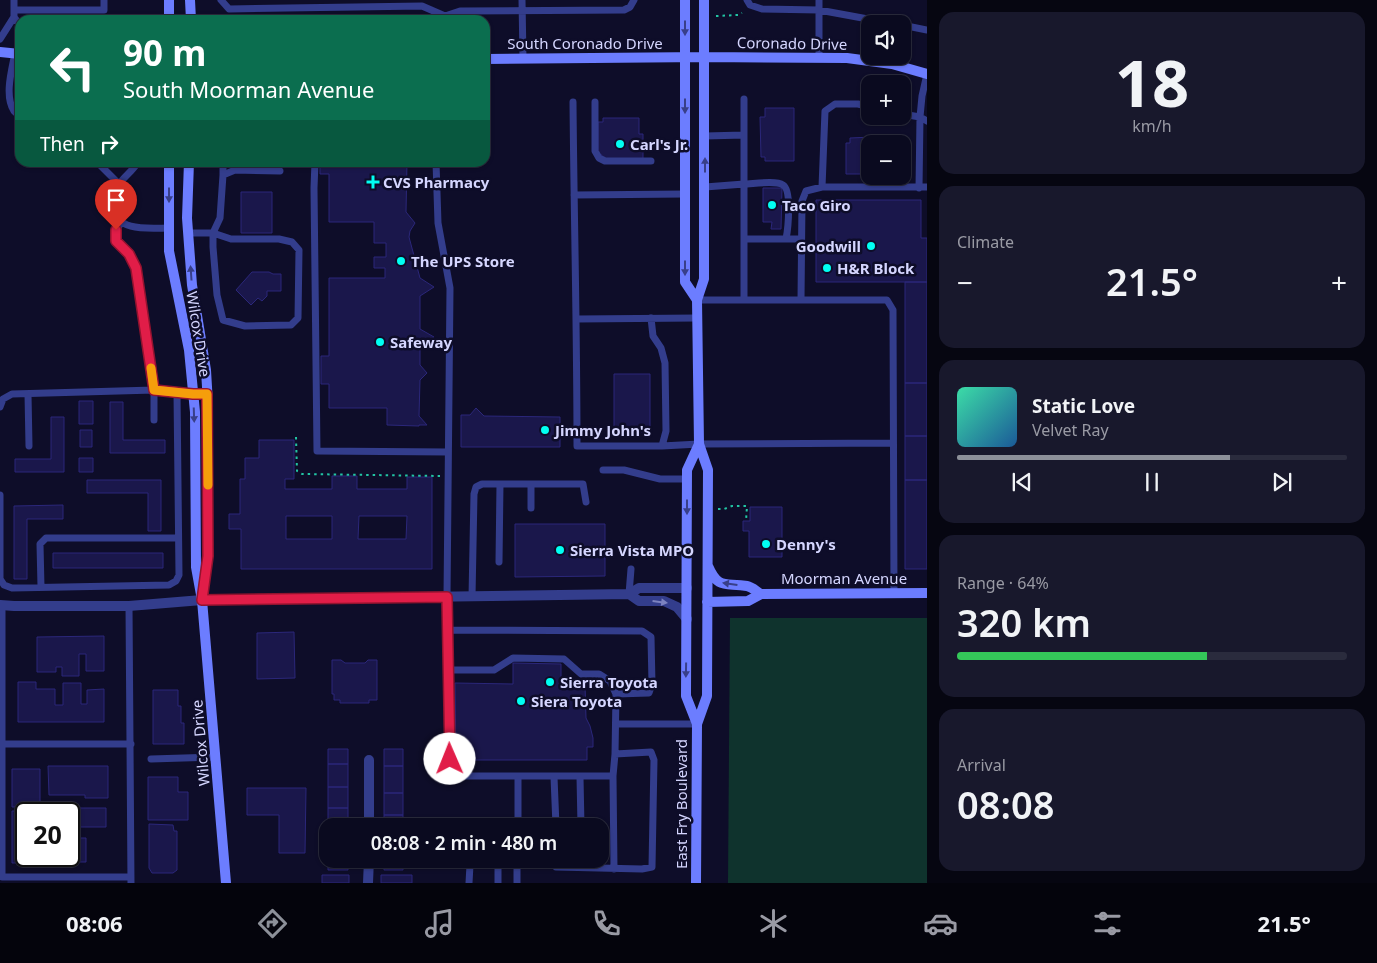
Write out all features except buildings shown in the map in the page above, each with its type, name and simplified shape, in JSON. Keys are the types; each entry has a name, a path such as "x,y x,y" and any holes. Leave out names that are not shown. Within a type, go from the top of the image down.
{"street":[{"path":"169,0 169,15"},
{"path":"190,0 190,15"},
{"name":"East Fry Boulevard","path":"686,0 685,282 697,300"},
{"name":"East Fry Boulevard","path":"696,883 697,724 707,696 708,602 708,470 699,444 697,318 697,300 704,279 704,0"},
{"path":"0,52 15,54"},
{"name":"Coronado Drive","path":"685,57 847,58 892,64 927,74"},
{"name":"South Coronado Drive","path":"490,59 685,57"},
{"name":"Wilcox Drive","path":"169,167 170,251 189,350 193,394 196,567 202,600 226,883"},
{"name":"Wilcox Drive","path":"189,167 187,218 192,285 206,370 207,394 208,556 202,600"},
{"name":"East Fry Boulevard","path":"697,724 686,696 686,588 687,470 699,444"},
{"name":"Moorman Avenue","path":"708,564 720,583 748,586 761,594"},
{"path":"1,605 129,606 202,600 629,594 639,588 686,588"},
{"name":"Moorman Avenue","path":"708,602 748,601 761,594 927,593"},
{"path":"629,594 639,601 664,601 677,607 687,618"},
{"path":"369,760 369,818"},
{"path":"368,883 369,868"}],"lane":[{"path":"0,39 14,13 14,0"},
{"path":"14,13 104,10 104,0"},
{"path":"221,0 229,8 422,3 440,15"},
{"path":"522,0 523,58"},
{"path":"451,15 460,11 624,10 630,7 634,0"},
{"path":"747,0 750,5 762,9 818,10 861,18"},
{"path":"819,0 819,58"},
{"path":"911,27 927,30"},
{"path":"15,64 10,81 9,95 15,112"},
{"path":"801,300 802,201 806,191 822,187 923,187 920,118 927,74"},
{"path":"744,99 744,300"},
{"path":"573,102 577,446 893,443"},
{"path":"595,102 595,151 599,158 605,161 651,161"},
{"path":"822,187 824,111 835,104 861,104"},
{"path":"911,116 927,121"},
{"path":"704,136 744,135"},
{"path":"102,167 119,184"},
{"path":"135,167 115,191 114,210 122,222 130,226 137,228 170,228"},
{"path":"188,233 213,233 231,239 279,239 292,242 299,250 298,318 291,325 245,326 224,320 217,295 213,247 213,233 220,218 223,167"},
{"path":"315,167 317,452 448,452"},
{"path":"436,167 438,223 450,288 447,597 450,776 613,776"},
{"path":"223,175 236,170 280,171"},
{"path":"705,187 778,183 784,185 788,190 789,226 786,239"},
{"path":"574,195 685,194"},
{"path":"122,222 116,230 116,241 129,254 136,268 154,390 154,420"},
{"path":"744,239 801,239"},
{"path":"697,300 887,300 893,310 894,593"},
{"path":"651,318 653,336 661,348 665,363 666,431 662,446"},
{"path":"577,319 697,318"},
{"path":"0,407 4,399 12,394 154,390 207,394"},
{"path":"0,495 0,579 4,586 12,588 41,588 169,585 176,581 179,575 177,393"},
{"path":"28,394 28,446"},
{"path":"603,470 624,470 660,479 687,479"},
{"path":"472,597 474,494 476,487 482,484 583,484 586,502"},
{"path":"499,562 500,484"},
{"path":"531,484 531,508"},
{"path":"41,588 40,544 46,538 178,538"},
{"path":"629,594 631,570"},
{"path":"1,605 2,877 27,880 131,880 129,606"},
{"path":"448,630 642,631 651,637 652,684 649,693 616,694"},
{"path":"449,670 494,670 513,658 564,659 581,674 598,674 610,681 616,694 613,776 614,869"},
{"path":"616,724 697,724"},
{"path":"2,744 131,744"},
{"path":"582,868 642,869 652,867 654,760 651,752 615,754"},
{"path":"151,758 216,757"},
{"path":"518,777 518,818"},
{"path":"554,777 556,818"},
{"path":"580,777 582,818"},
{"path":"470,868 470,883"},
{"path":"498,868 498,883"},
{"path":"517,868 517,883"}],"path":[{"path":"716,16 738,15 742,13"},
{"path":"296,437 297,471 302,474 448,476"},
{"path":"716,509 747,506 746,521"}],"green space":[{"path":"730,618 927,618 927,883 728,883"}],"slow traffic":[{"path":"151,368 154,390 207,394 208,485"}],"place":[{"name":"Carl's Jr.","path":"620,144"},
{"name":"CVS Pharmacy","path":"373,182"},
{"name":"Taco Giro","path":"772,205"},
{"name":"Goodwill","path":"871,246"},
{"name":"The UPS Store","path":"401,261"},
{"name":"H&R Block","path":"827,268"},
{"name":"Safeway","path":"380,342"},
{"name":"Jimmy John's","path":"545,430"},
{"name":"Denny's","path":"766,544"},
{"name":"Sierra Vista MPO","path":"560,550"},
{"name":"Sierra Toyota","path":"550,682"},
{"name":"Siera Toyota","path":"521,701"}],"route":[{"path":"116,230 116,241 129,254 136,268 154,390 207,394 208,556 202,600 447,597 450,759"}]}
